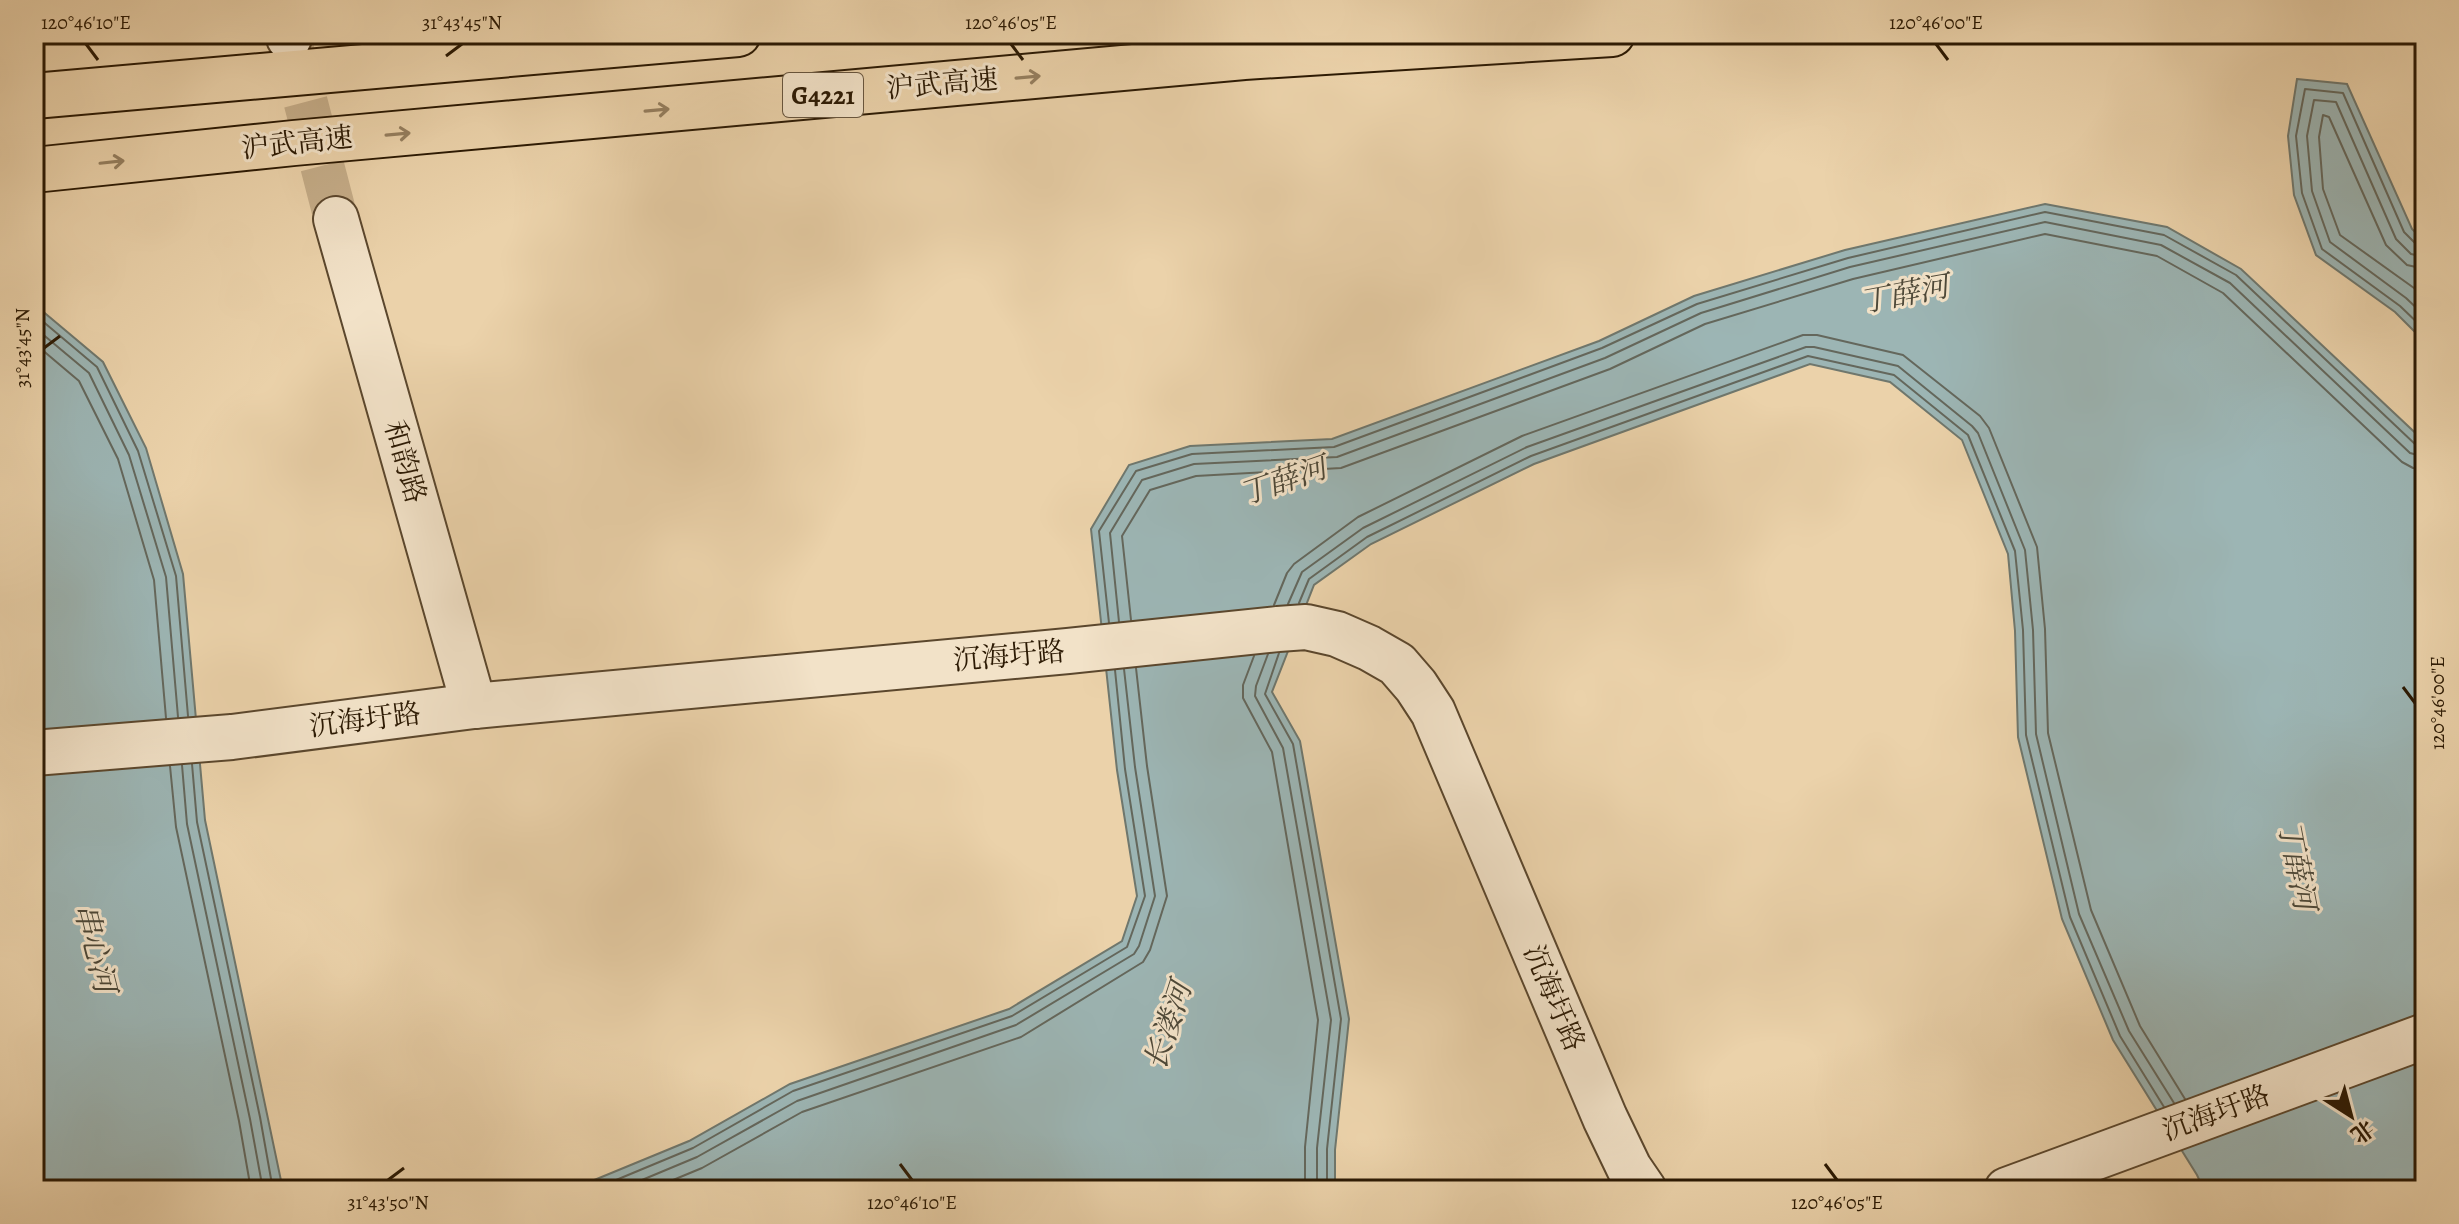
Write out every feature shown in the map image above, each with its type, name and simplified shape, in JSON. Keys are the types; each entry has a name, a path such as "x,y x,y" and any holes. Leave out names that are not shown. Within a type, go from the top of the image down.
{"highway":[{"path":"101,89 403,34"},
{"path":"34,96 738,34"},
{"name":"沪武高速","path":"34,170 294,143 1244,57 1612,34"}],"street":[{"name":"和韵路","path":"336,219 474,706"},
{"name":"沉海圩路","path":"34,753 232,737 474,706 1278,629 1306,627 1337,634 1397,664 1433,712 1605,1118 1629,1168 1644,1190"},
{"name":"沉海圩路","path":"2007,1190 2425,1036"}],"water":[{"path":"2297,79 2347,84 2412,229 2425,242 2425,342 2395,312 2316,255 2294,195 2288,136"},
{"path":"2045,204 2167,227 2241,269 2425,442 2425,1190 2204,1190 2113,1040 2062,919 2018,737 2015,631 2008,554 1962,440 1890,382 1810,364 1534,464 1371,544 1314,585 1272,692 1300,741 1349,1019 1335,1150 1335,1190 570,1190 689,1141 790,1084 1009,1009 1122,941 1137,896 1117,770 1091,529 1129,465 1190,446 1332,439 1599,341 1694,296 1845,250"},
{"name":"串心河","path":"34,304 103,362 146,448 183,574 205,820 283,1190 35,1190"}],"tunnel":[{"path":"289,38 336,219"}],"water label":[{"name":"丁薛河","path":"1904,294"},
{"name":"丁薛河","path":"1283,481"},
{"name":"丁薛河","path":"2297,865"},
{"name":"长溇河","path":"1168,1026"}]}
